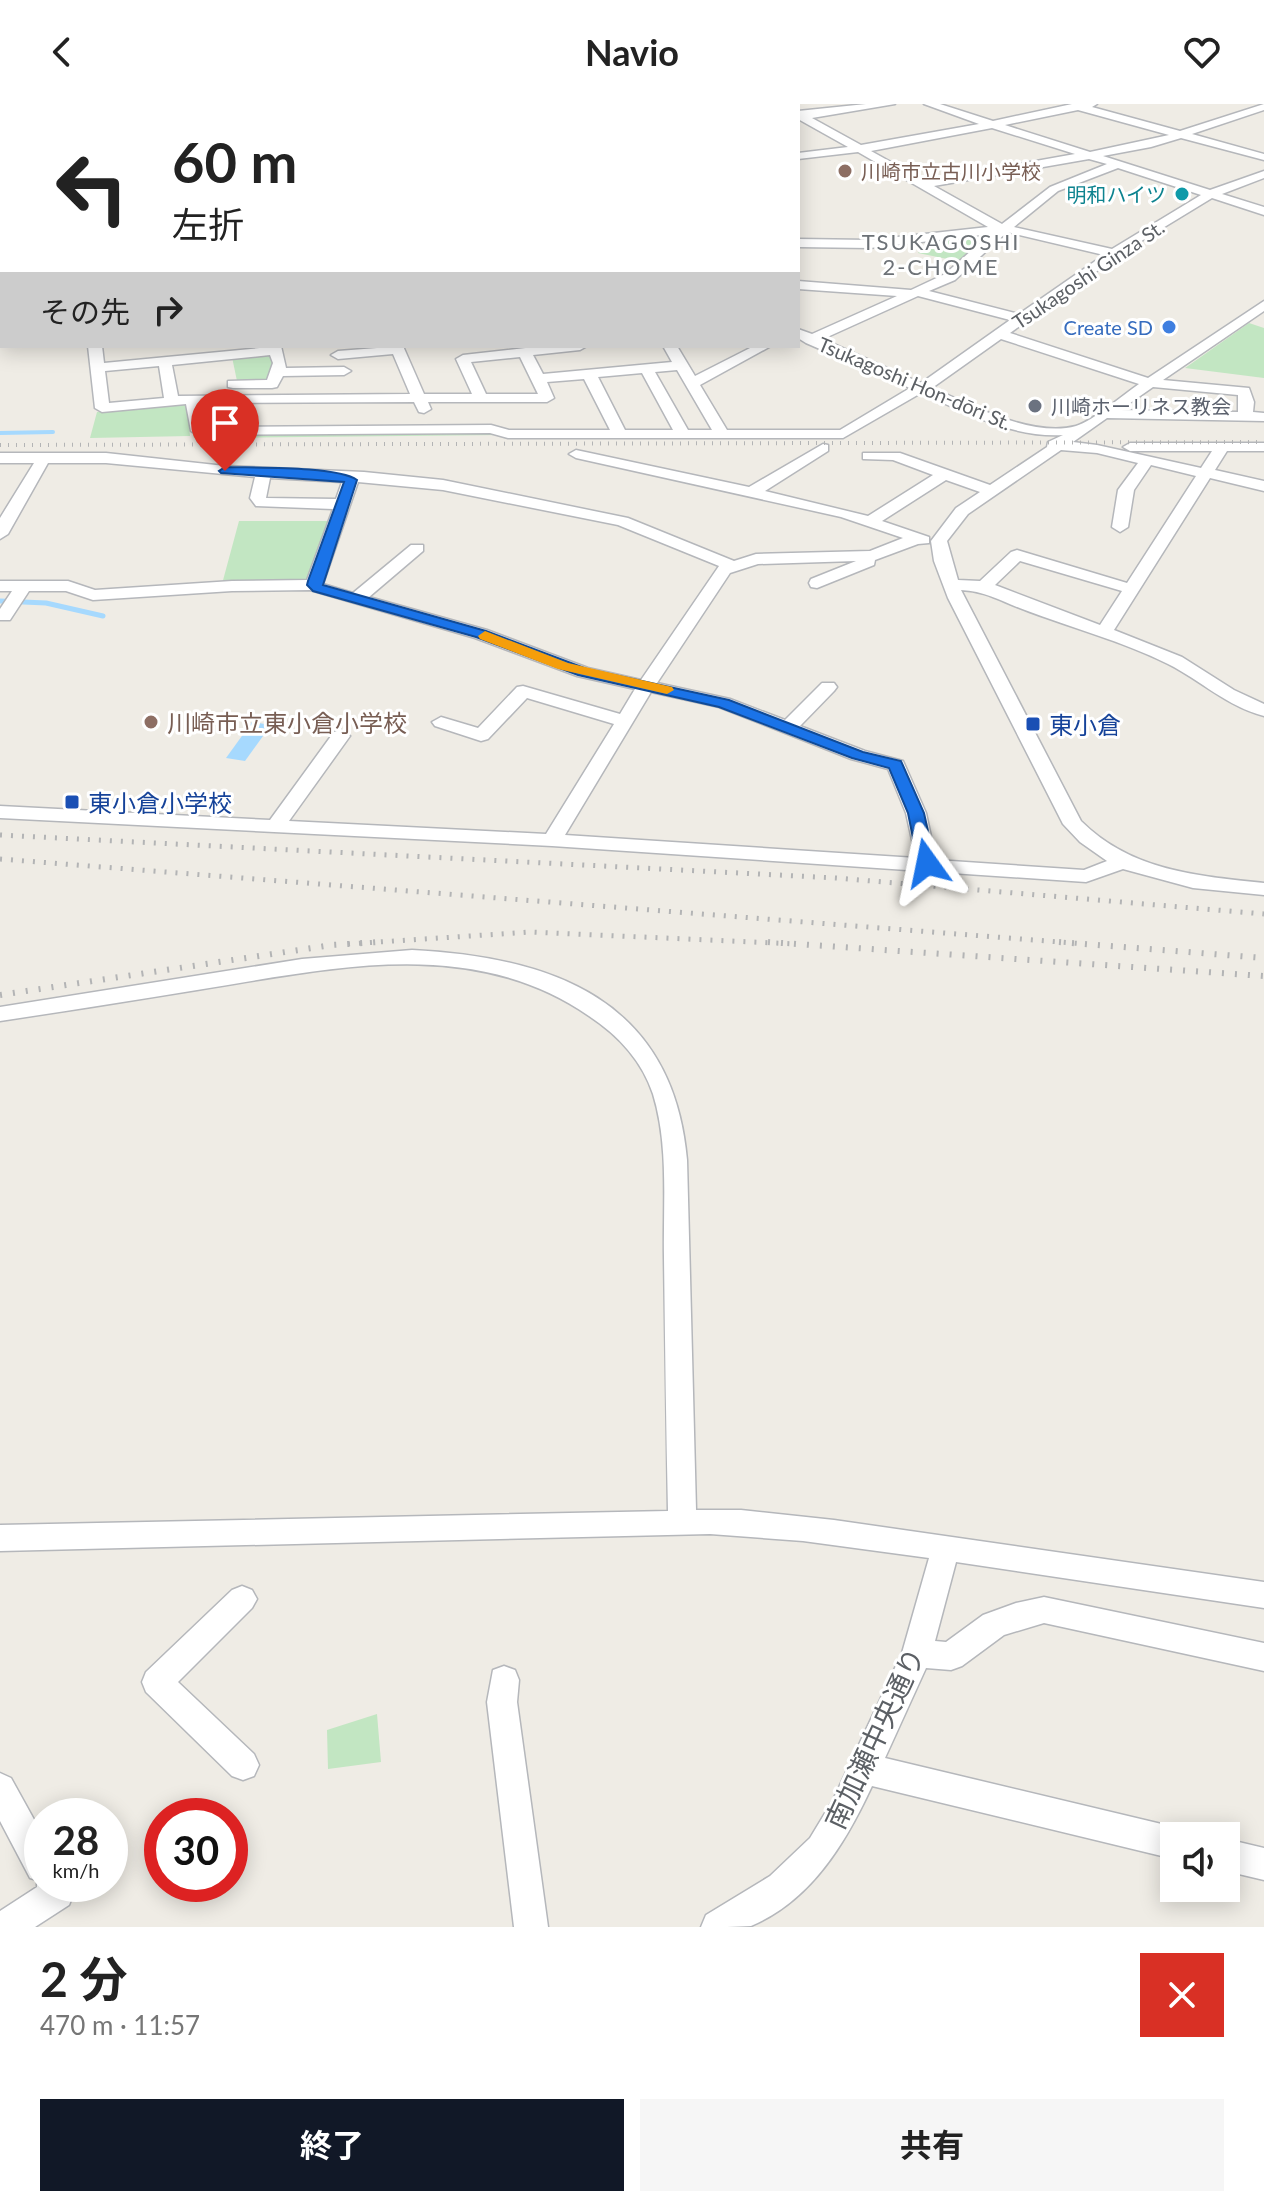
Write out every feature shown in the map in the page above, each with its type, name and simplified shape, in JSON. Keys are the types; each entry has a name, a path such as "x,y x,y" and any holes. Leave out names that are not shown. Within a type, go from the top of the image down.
{"street":[{"path":"800,116 890,104"},
{"path":"929,104 1264,211"},
{"path":"800,156 862,150 1092,104"},
{"path":"923,185 1151,144 1263,105"},
{"path":"1072,106 1264,157"},
{"path":"800,117 1003,229 1113,253"},
{"path":"804,336 950,277 1003,229 1061,185 1118,164"},
{"name":"Tsukagoshi Ginza St.","path":"192,399 198,431 491,429 508,434 843,434 890,403 920,388 1113,253 1210,194 1264,174"},
{"path":"800,243 870,244 1003,229"},
{"path":"800,285 916,293 1021,319"},
{"path":"1205,883 1155,874 1122,862 1082,835 1067,815 951,585 939,551 939,541 956,517 1264,305"},
{"path":"1000,334 1150,383 1244,391 1245,416"},
{"name":"Tsukagoshi Hon-dōri St.","path":"804,336 977,413 1037,432 1080,430"},
{"path":"95,348 102,408 192,399 272,384 280,363 274,348 98,368"},
{"path":"354,400 336,350 376,348"},
{"path":"396,348 432,429"},
{"path":"481,398 463,359 562,348"},
{"path":"671,348 722,434"},
{"path":"693,383 760,348"},
{"path":"233,391 354,400 547,398 525,352"},
{"path":"228,355 233,391"},
{"path":"165,361 171,400"},
{"path":"538,379 681,365"},
{"path":"646,368 683,434"},
{"path":"278,372 344,371"},
{"path":"589,374 620,434"},
{"path":"1246,397 1264,399"},
{"path":"1104,414 1264,417"},
{"path":"1037,432 1056,447 1264,447"},
{"path":"901,458 919,447"},
{"path":"1104,632 1222,447"},
{"path":"749,494 823,448"},
{"path":"1097,449 1264,486"},
{"path":"576,454 871,521 915,539 939,541"},
{"path":"868,456 901,458 992,491"},
{"path":"0,458 106,458 443,485 622,521 732,566"},
{"path":"1120,527 1126,490 1147,460"},
{"path":"0,534 17,499 27,491 41,464"},
{"path":"264,473 258,498 262,503 343,504"},
{"path":"871,521 945,474"},
{"path":"314,585 343,504 348,479"},
{"path":"552,840 646,686 719,577 732,566 756,559 872,556 915,539"},
{"path":"356,599 417,548"},
{"path":"984,586 1017,555 1131,589"},
{"path":"817,583 869,562 872,556"},
{"path":"0,586 12,606 68,586 93,595 232,586 314,585 481,634 563,666 724,703 858,755 896,765 916,813 927,863"},
{"path":"951,585 984,586 1104,632 1176,661 1228,694 1264,711"},
{"path":"788,728 828,687"},
{"path":"441,722 481,735 523,691 625,721"},
{"path":"275,826 341,736"},
{"path":"0,812 552,840 927,863 1264,889"},
{"path":"1086,876 1122,862"},
{"path":"0,1014 293,968 414,957 456,959 520,971 564,988 600,1010 630,1037 654,1068 669,1115 676,1209 682,1521"},
{"path":"0,1538 648,1525 682,1521 804,1529 1020,1555 1264,1595"},
{"name":"南加瀬中央通り","path":"718,1927 782,1888 821,1849 866,1769 917,1654 946,1547"},
{"path":"242,1599 157,1682 243,1765"},
{"path":"917,1654 951,1656 974,1636 1010,1616 1044,1610 1264,1657"},
{"path":"504,1680 502,1702 531,1927"},
{"path":"866,1769 1160,1840"},
{"path":"0,1789 24,1833"},
{"path":"1240,1858 1264,1864"},
{"path":"5,1927 29,1902"}],"green space":[{"path":"997,231 962,262 918,253 931,239"},
{"path":"1249,323 1264,328 1264,378 1185,368"},
{"path":"269,354 275,364 267,381 237,381 232,357"},
{"path":"182,402 187,404 190,436 90,438 97,412"},
{"path":"483,432 502,435 194,438 193,434"},
{"path":"239,521 328,521 306,583 222,584"},
{"path":"377,1714 381,1762 328,1769 327,1730"}],"water":[{"path":"252,722 271,725 245,761 226,758"}],"waterway":[{"path":"0,433 53,432"},
{"path":"0,601 46,603 103,616"}],"railway":[{"path":"0,445 1264,442"},
{"path":"0,835 836,878 1264,914"},
{"path":"0,859 1085,944"},
{"path":"360,943 531,932 797,944"},
{"path":"360,943 379,942"},
{"path":"768,942 1264,976"},
{"path":"1059,942 1264,958"},
{"path":"0,995 360,943"},
{"path":"348,944 360,943"}],"slow traffic":[{"path":"485,636 583,672 667,690"}],"place":[{"name":"川崎市立古川小学校","path":"845,171"},
{"name":"明和ハイツ","path":"1182,194"},
{"name":"Create SD","path":"1169,327"},
{"name":"川崎ホーリネス教会","path":"1035,406"},
{"name":"川崎市立東小倉小学校","path":"151,722"},
{"name":"東小倉","path":"1033,724"},
{"name":"東小倉小学校","path":"72,802"}],"district":[{"name":"TSUKAGOSHI 2-CHOME","path":"941,254"}],"route":[{"path":"225,471 337,476 351,480 315,581 314,585 318,588 481,634 583,672 724,703 858,755 896,765 916,813 927,863"}]}
